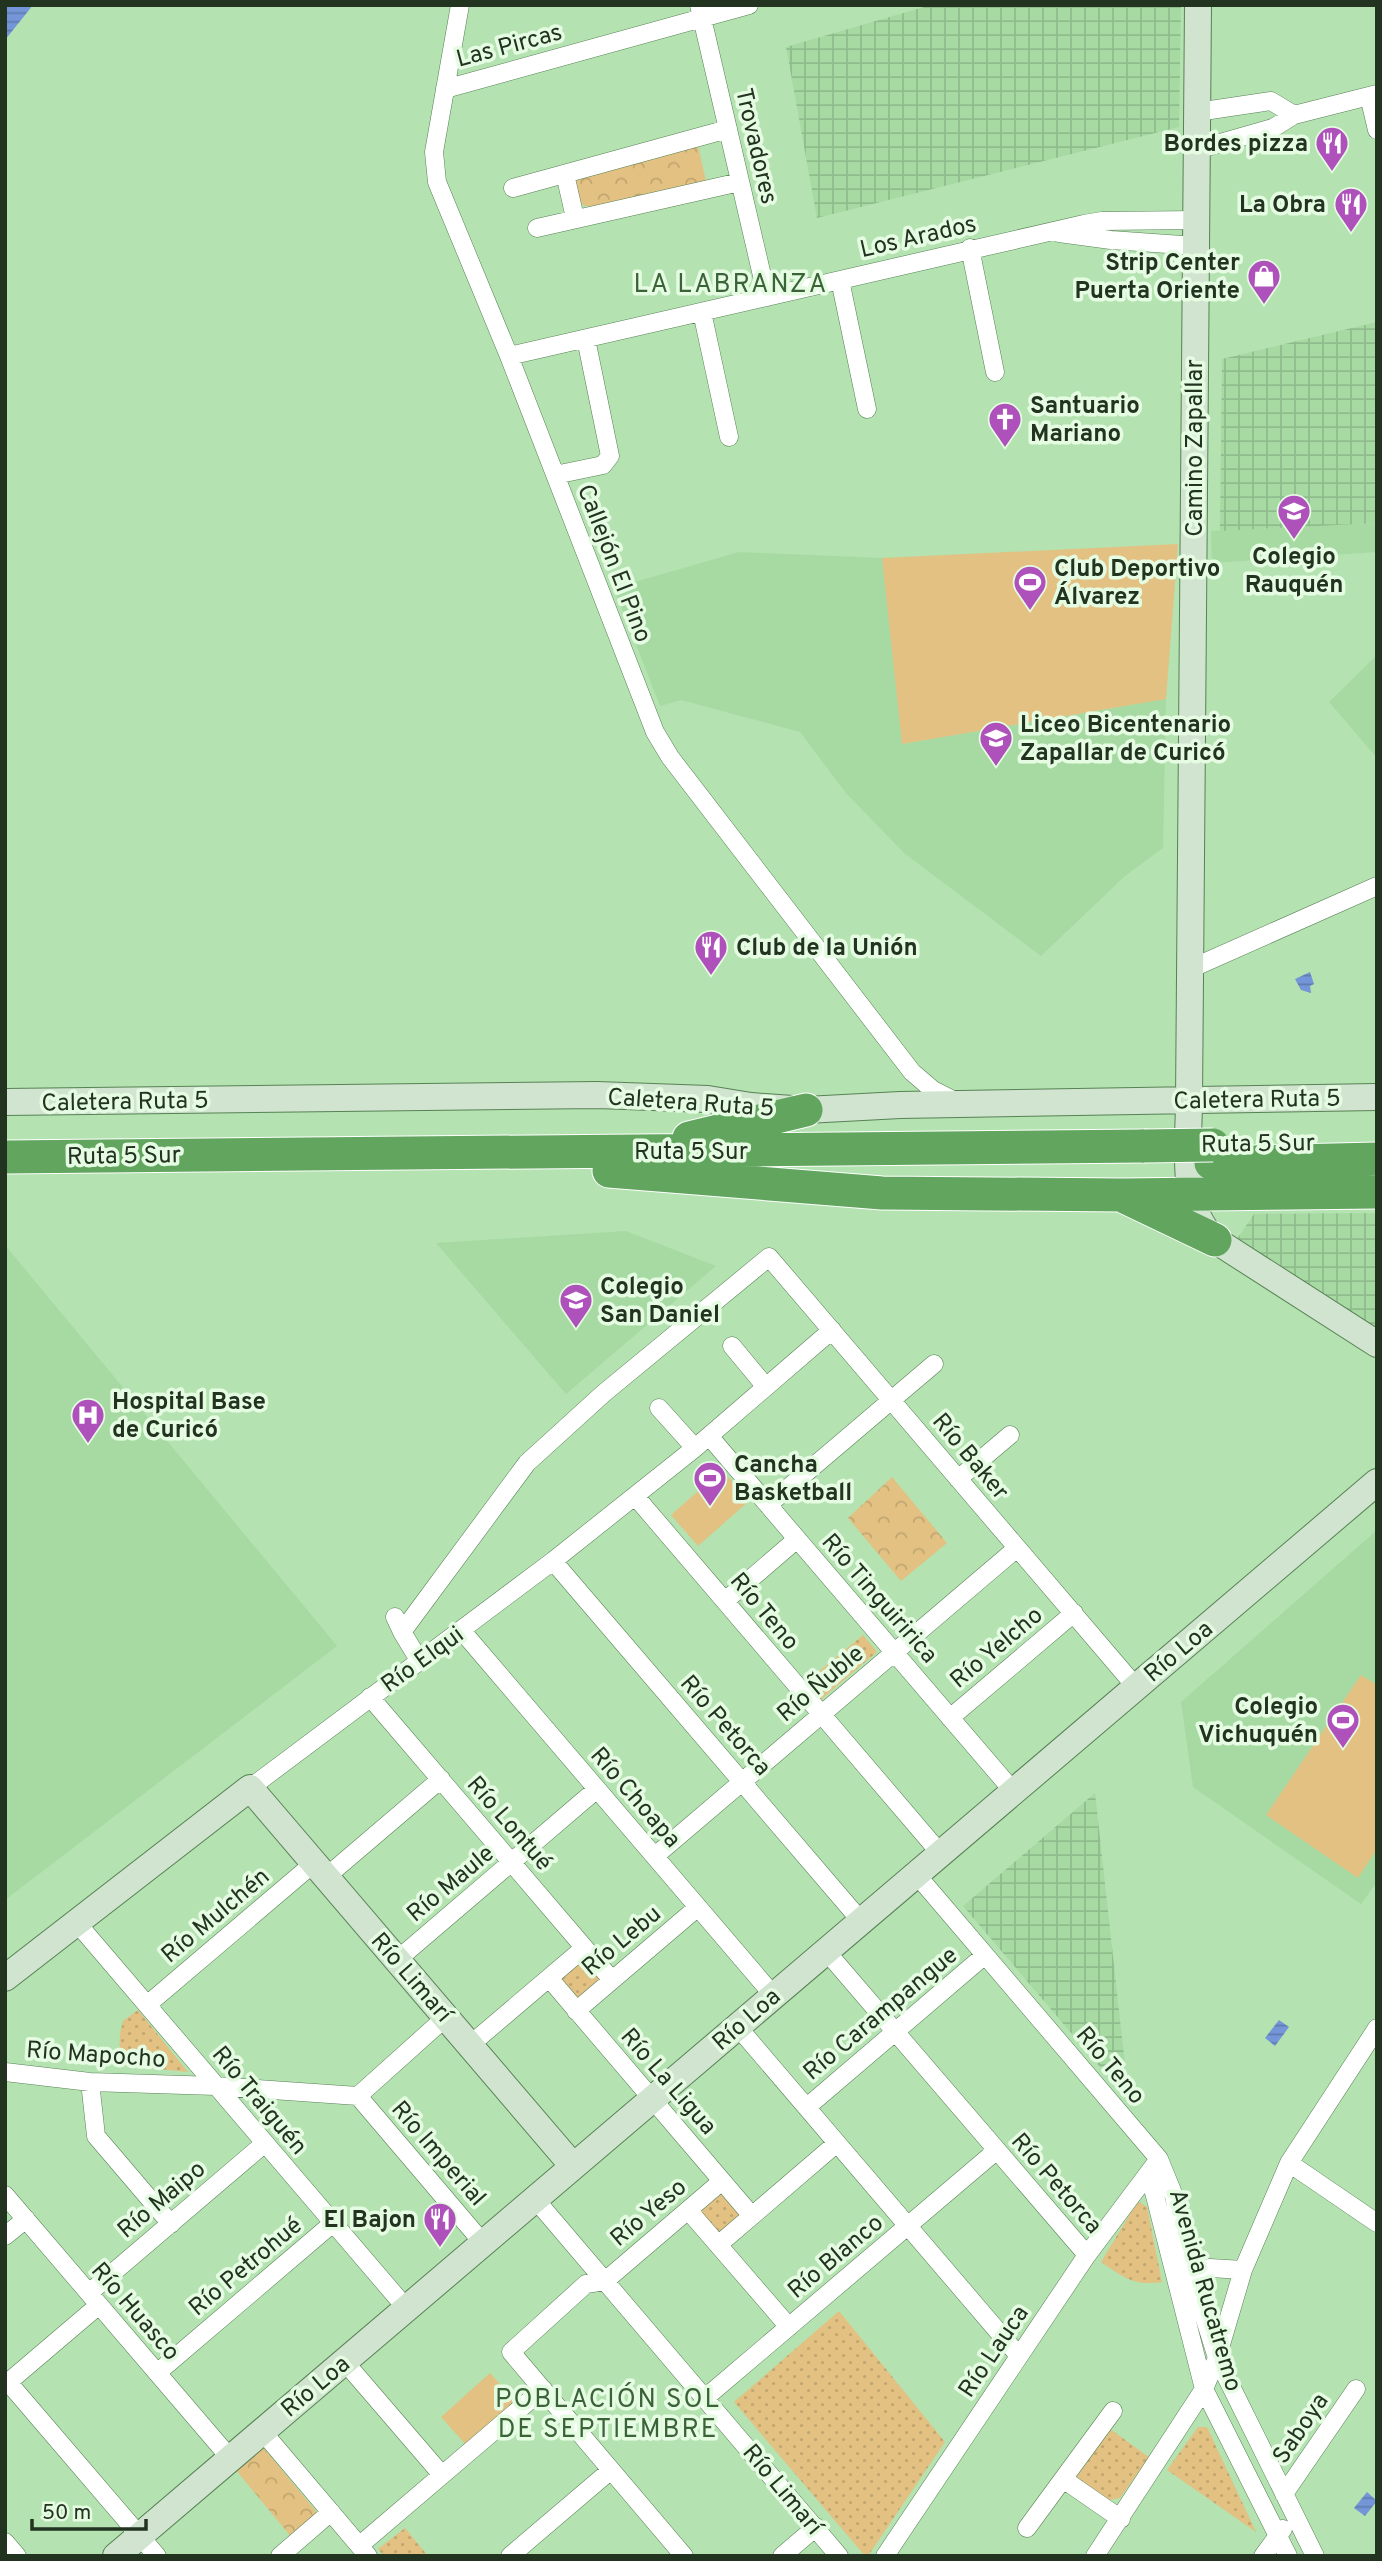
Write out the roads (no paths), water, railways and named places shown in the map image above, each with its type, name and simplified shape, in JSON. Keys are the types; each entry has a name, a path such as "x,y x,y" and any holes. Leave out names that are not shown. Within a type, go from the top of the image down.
{"highway":[{"path":"639,1151 806,1110"},
{"name":"Ruta 5 Sur","path":"1212,1154 1377,1140"},
{"name":"Ruta 5 Sur","path":"5,1157 430,1151 1144,1155"},
{"name":"Ruta 5 Sur","path":"5,1176 590,1170 1212,1154 1377,1159"},
{"path":"590,1170 839,1191 1123,1195 1377,1192"},
{"path":"1123,1195 1222,1245 1223,1219 1240,1194"}],"street":[{"name":"Callejón El Pino","path":"460,5 434,152 437,182 509,356 649,718 670,757 912,1072 933,1090 962,1104"},
{"name":"Las Pircas","path":"444,89 700,12 749,5"},
{"name":"Camino Zapallar","path":"1190,1194 1198,5"},
{"name":"Trovadores","path":"700,12 767,297"},
{"path":"1196,149 1273,128 1294,115 1373,95 1377,131"},
{"path":"1196,112 1270,101 1294,115"},
{"path":"513,188 728,129"},
{"path":"565,174 575,218"},
{"path":"537,228 740,182"},
{"name":"Los Arados","path":"509,356 970,248 1102,221 1196,233"},
{"name":"Los Arados","path":"1052,232 1111,240 1196,233"},
{"path":"970,248 995,372"},
{"path":"840,280 867,409"},
{"path":"702,312 729,437"},
{"path":"555,475 603,465 610,456 586,339"},
{"path":"1190,969 1377,886"},
{"path":"900,1105 909,1090 912,1072"},
{"name":"Caletera Ruta 5","path":"5,1102 597,1095 708,1099 751,1106 806,1110 900,1105 1377,1097"},
{"path":"1190,1194 1196,1217 1222,1245 1377,1344"},
{"name":"Río Baker","path":"419,1660 398,1624 527,1463 604,1393 769,1257 1136,1687"},
{"name":"Río Elqui","path":"5,1978 250,1788 553,1561 695,1448 831,1330"},
{"path":"732,1346 766,1387"},
{"path":"768,1505 934,1363"},
{"path":"659,1408 695,1448"},
{"path":"958,1479 1010,1434"},
{"name":"Río Tinguiririca","path":"709,1436 1013,1791"},
{"name":"Río Loa","path":"116,2556 1377,1482"},
{"name":"Río Teno","path":"635,1496 940,1853"},
{"path":"725,1601 797,1539"},
{"name":"Río Ñuble","path":"655,1856 1017,1548"},
{"name":"Río Petorca","path":"553,1561 861,1921"},
{"name":"Río Yelcho","path":"950,1718 1074,1614"},
{"name":"Río Choapa","path":"462,1630 774,1995"},
{"name":"Río Lontué","path":"370,1697 612,1980"},
{"name":"Río Mulchén","path":"147,2005 441,1779"},
{"name":"Río Limarí","path":"250,1788 573,2166"},
{"name":"Río Maule","path":"397,1960 597,1789"},
{"name":"Río Teno","path":"916,1874 1159,2159"},
{"name":"Río Lebu","path":"576,2011 698,1907"},
{"name":"Río Traiguén","path":"77,1923 406,2308"},
{"path":"470,2045 584,1948"},
{"name":"Río Petorca","path":"826,1951 1087,2255"},
{"name":"Río Carampangue","path":"807,2107 985,1955"},
{"name":"Río La Ligua","path":"549,1978 752,2216"},
{"path":"358,2096 446,2017"},
{"path":"737,2026 1019,2356"},
{"path":"1095,2556 1203,2389 1217,2358 1243,2270 1289,2163 1376,2030"},
{"name":"Río Mapocho","path":"5,2072 90,2082 216,2086 358,2096"},
{"path":"90,2082 96,2136 171,2224"},
{"name":"Río Imperial","path":"358,2096 483,2242"},
{"name":"Río Maipo","path":"7,2384 171,2224 265,2143"},
{"path":"718,2245 837,2143"},
{"name":"Río Blanco","path":"705,2398 997,2150"},
{"name":"Avenida Rucatremo","path":"1159,2159 1147,2177 1154,2192 1203,2389 1288,2556"},
{"name":"Avenida Rucatremo","path":"1159,2159 1174,2196 1190,2271 1217,2358 1315,2556"},
{"path":"1289,2163 1377,2223"},
{"name":"Río Lauca","path":"885,2556 1087,2255 1147,2177"},
{"name":"Río Yeso","path":"542,2389 511,2352 586,2284 605,2281 722,2181"},
{"name":"Río Huasco","path":"5,2195 230,2458"},
{"name":"Río Limarí","path":"535,2199 839,2556"},
{"path":"688,2210 789,2327"},
{"path":"5,2236 26,2219"},
{"name":"Río Petrohué","path":"157,2373 333,2223"},
{"path":"1190,2271 1210,2268 1243,2270"},
{"path":"344,2361 442,2475"},
{"path":"7,2384 157,2556"},
{"path":"262,2431 364,2550 442,2475 542,2389 684,2556"},
{"name":"Saboya","path":"1284,2494 1356,2389"},
{"path":"1027,2528 1113,2411"},
{"path":"510,2556 614,2474"},
{"path":"526,2556 614,2474"},
{"path":"1063,2479 1121,2519"},
{"path":"280,2556 331,2512"},
{"path":"1263,2556 1277,2535 1296,2517"},
{"path":"782,2556 816,2527"},
{"path":"5,2542 17,2556"}],"water":[{"path":"5,5 33,5 5,40"},
{"path":"1310,972 1314,984 1310,986 1311,993 1301,990 1295,979"},
{"path":"1279,2020 1289,2027 1275,2046 1265,2038"},
{"path":"1367,2492 1377,2501 1365,2516 1354,2508"}],"place":[{"name":"Bordes pizza","path":"1332,173"},
{"name":"La Obra","path":"1351,234"},
{"name":"Strip Center Puerta Oriente","path":"1264,306"},
{"name":"Santuario Mariano","path":"1005,449"},
{"name":"Colegio Rauquén","path":"1294,541"},
{"name":"Club Deportivo Álvarez","path":"1030,612"},
{"name":"Liceo Bicentenario Zapallar de Curicó","path":"996,768"},
{"name":"Club de la Unión","path":"711,977"},
{"name":"Colegio San Daniel","path":"576,1330"},
{"name":"Hospital Base de Curicó","path":"88,1445"},
{"name":"Cancha Basketball","path":"710,1508"},
{"name":"Colegio Vichuquén","path":"1343,1750"},
{"name":"El Bajon","path":"440,2249"}],"district":[{"name":"LA LABRANZA","path":"731,283"},
{"name":"POBLACIÓN SOL DE SEPTIEMBRE","path":"608,2413"}]}
